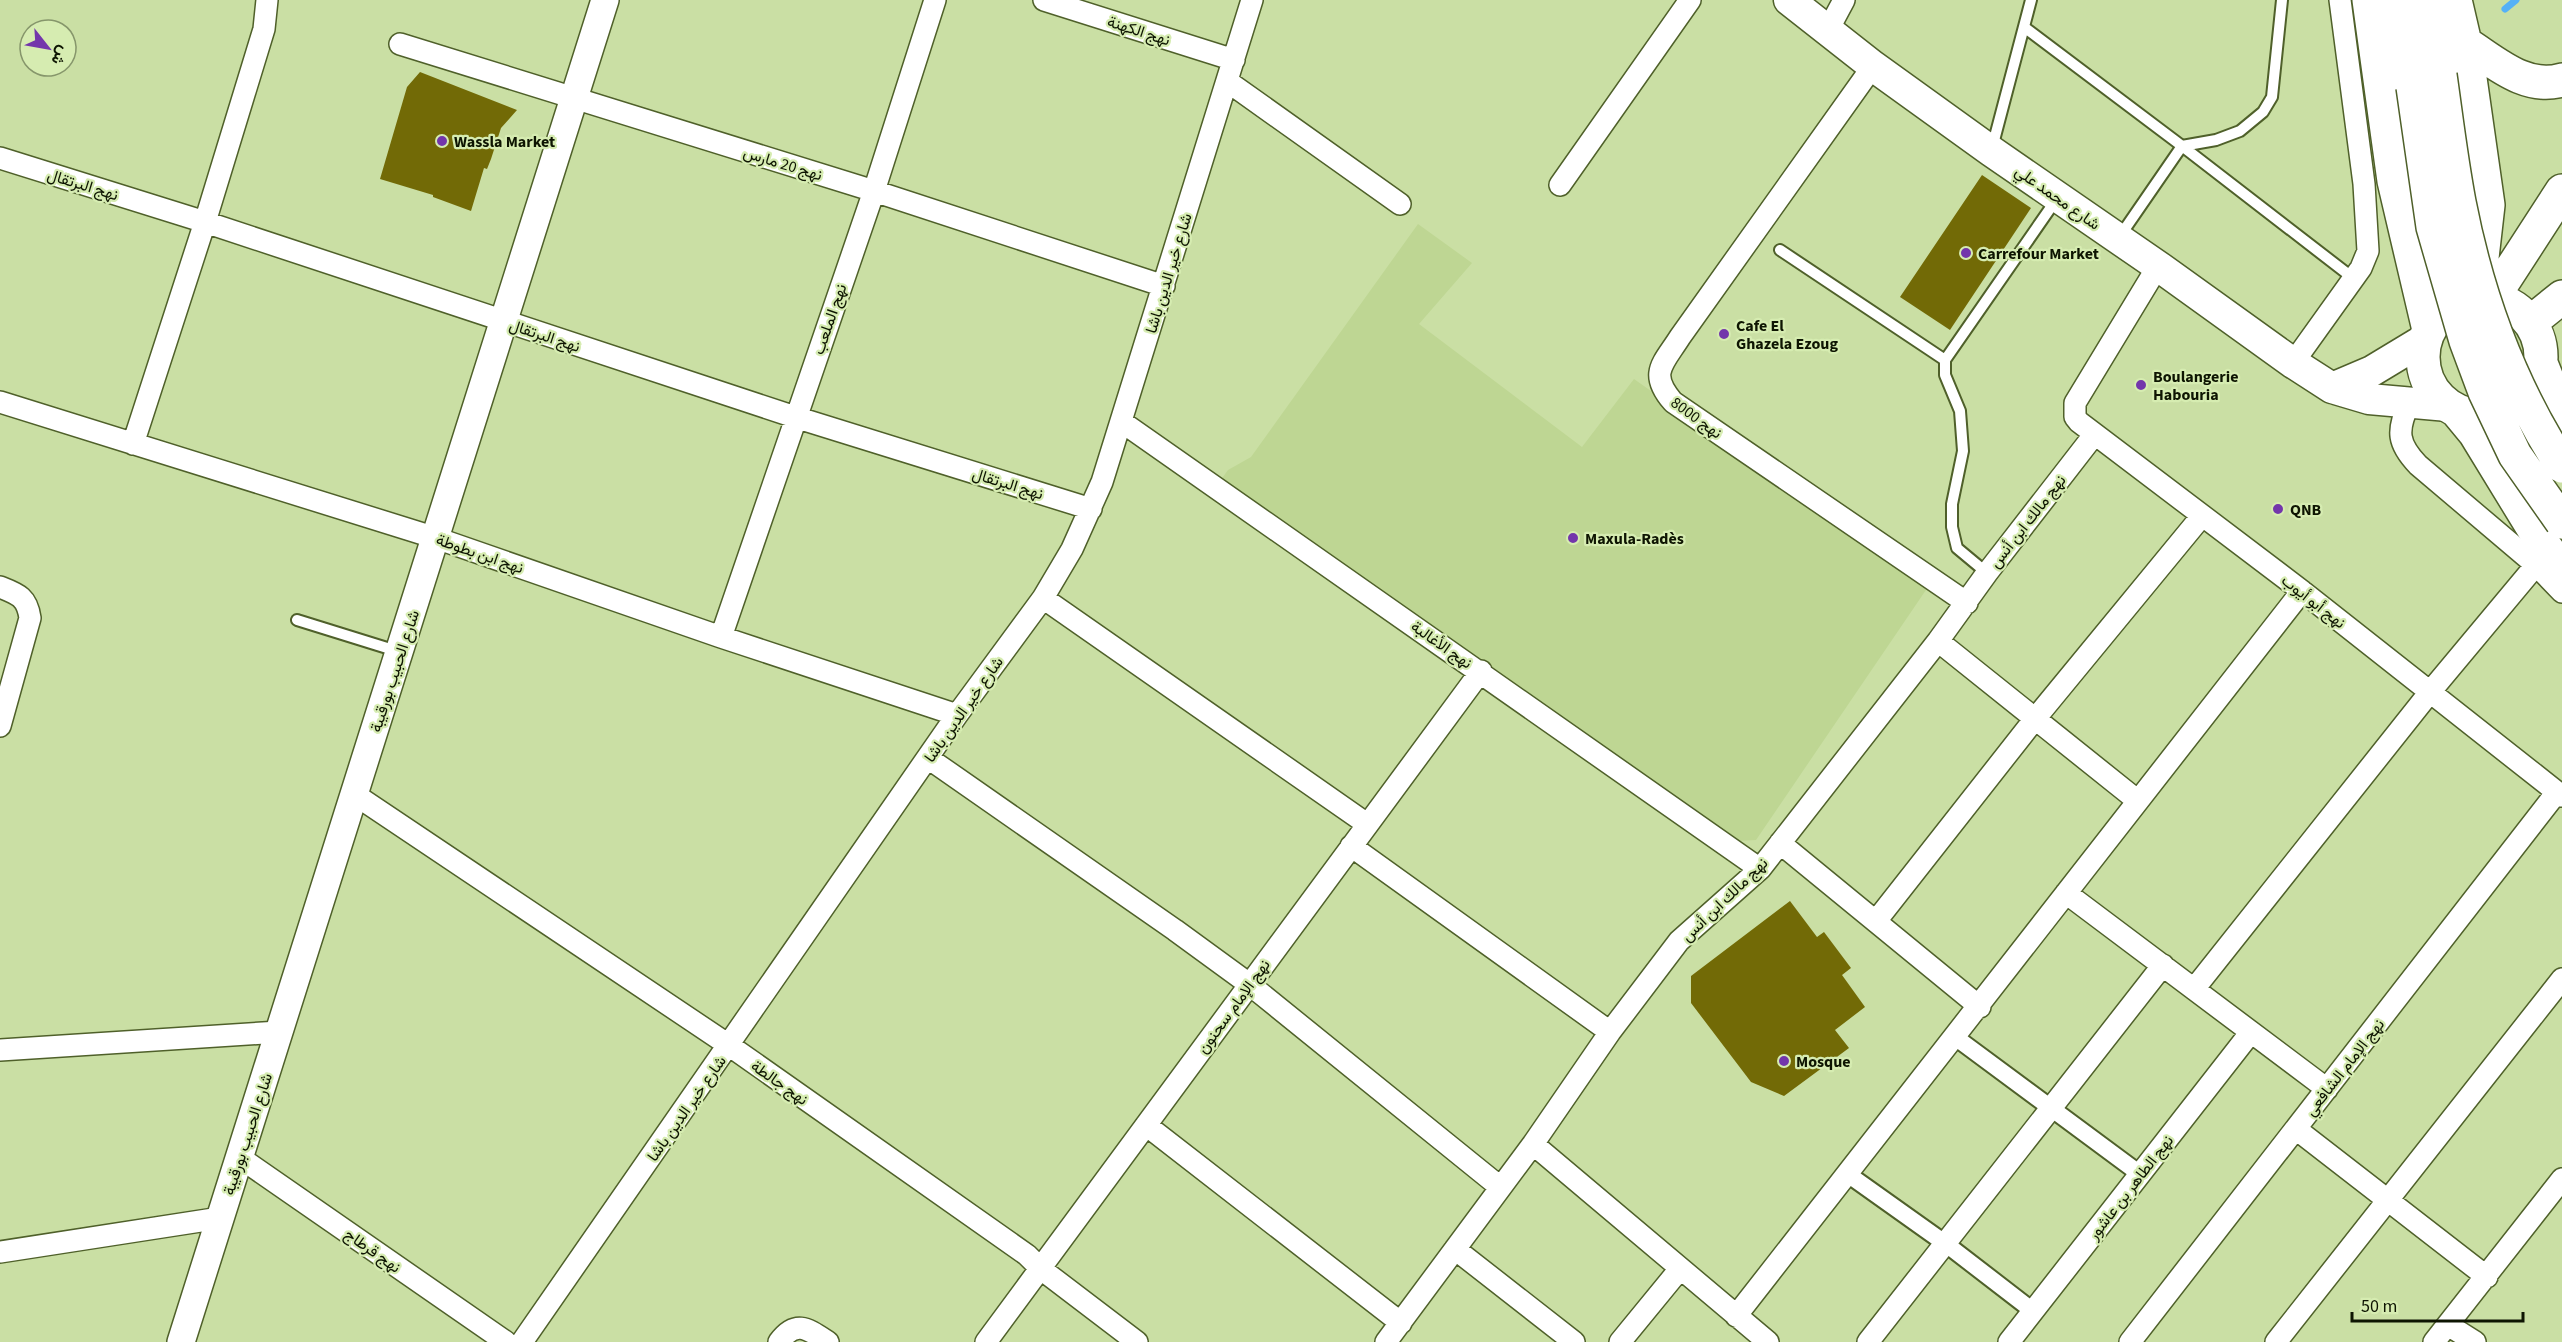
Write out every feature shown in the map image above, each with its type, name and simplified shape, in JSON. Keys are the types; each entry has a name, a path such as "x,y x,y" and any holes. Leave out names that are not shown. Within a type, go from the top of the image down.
{"highway":[{"path":"2369,0 2394,181 2427,334"},
{"path":"2402,0 2433,227 2466,341 2485,393 2516,454 2562,522"},
{"path":"2429,0 2459,204 2478,275 2503,354 2518,390 2538,429 2562,466"},
{"path":"2454,0 2464,43 2488,205 2485,298"},
{"path":"2464,43 2521,79 2537,82 2562,80"},
{"path":"2485,298 2562,191"},
{"path":"2531,322 2562,297"},
{"path":"2549,567 2541,541 2475,433 2452,408 2434,393 2426,376 2422,357 2427,334 2438,317 2463,301 2485,298 2505,303 2531,322 2540,345 2541,361 2562,416"},
{"path":"2452,408 2471,415 2488,416 2504,412 2518,404 2529,392 2537,377 2541,361"}],"main road":[{"name":"شارع محمد علي","path":"1789,0 1873,66 1991,151 2332,388 2368,399 2409,404 2432,403 2452,408"},
{"path":"2332,388 2372,371 2427,334"}],"street":[{"path":"133,444 205,222 264,29 264,0"},
{"name":"شارع الحبيب بورقيبة","path":"181,1342 605,0"},
{"name":"نهج الملعب","path":"722,637 795,417 874,191 935,0"},
{"name":"نهج الكهنة","path":"1044,0 1234,60"},
{"name":"شارع خير الدين باشا","path":"522,1342 957,715 1043,598 1072,549 1091,509 1122,422 1252,0"},
{"path":"1560,185 1690,0"},
{"path":"1828,30 1844,0"},
{"path":"2293,363 2353,278 2368,251 2364,184 2340,0"},
{"name":"نهج 20 مارس","path":"400,44 874,191 1164,286"},
{"name":"نهج 8000","path":"1873,66 1680,337 1664,363 1659,378 1661,388 1673,402 1966,603"},
{"path":"1227,81 1400,204"},
{"name":"نهج البرتقال","path":"0,158 205,222 795,417 1091,509"},
{"name":"نهج أبو أيوب","path":"2158,266 2075,403 2075,417 2094,435 2302,591 2560,794"},
{"name":"نهج ابن بطوطة","path":"0,402 436,538 957,715"},
{"path":"2409,404 2402,419 2400,435 2405,451 2418,465 2549,567 2562,592"},
{"name":"نهج الأغالبة","path":"1122,422 1481,671 1760,869"},
{"name":"نهج مالك ابن أنس","path":"1386,1342 1533,1144 1610,1032 1679,941 1760,869 1938,641 1986,573 2094,435"},
{"path":"1876,921 2034,720 2201,517"},
{"path":"2194,989 2430,693 2549,567"},
{"path":"0,587 22,596 28,605 30,618 0,726"},
{"path":"1736,1316 2302,591"},
{"path":"1043,598 1367,824"},
{"path":"1938,641 2138,801"},
{"name":"نهج الإمام سحنون","path":"986,1342 1481,671"},
{"path":"928,758 1249,984 1500,1187"},
{"name":"نهج جالطة","path":"354,794 729,1046 1027,1255 1041,1269 1137,1342"},
{"name":"نهج الإمام الشافعي","path":"2130,1342 2560,794"},
{"path":"1780,843 1980,1006"},
{"path":"1351,846 1610,1032"},
{"path":"2066,893 2327,1089"},
{"path":"1868,1342 2163,965"},
{"path":"2276,1342 2562,979"},
{"path":"0,1050 279,1032"},
{"name":"نهج الطاهر بن عاشور","path":"2008,1342 2251,1032"},
{"path":"1955,1037 2140,1174"},
{"path":"1146,1125 1401,1323"},
{"path":"2296,1129 2487,1277"},
{"path":"1533,1144 1679,1270 1767,1342"},
{"name":"نهج قرطاج","path":"239,1157 506,1342"},
{"path":"1848,1175 1946,1244 2033,1311"},
{"path":"2434,1342 2561,1183"},
{"path":"0,1252 220,1218"},
{"path":"1455,1250 1574,1342"},
{"path":"1620,1342 1679,1270"},
{"path":"2448,1325 2475,1342"},
{"path":"779,1342 787,1331 797,1328 813,1332 828,1342"}],"lane":[{"path":"1991,151 2031,0"},
{"path":"2118,239 2182,146 2216,140 2240,130 2263,112 2272,97 2282,0"},
{"path":"2024,27 2353,278"},
{"path":"1986,573 1957,548 1952,527 1952,504 1963,451 1960,411 1945,375 1945,360 2058,197"},
{"path":"1779,250 1945,360"},
{"path":"297,620 400,652"}],"shaded area":[{"name":"Maxula-Radès","path":"1418,224 1472,263 1419,324 1582,447 1634,379 1928,587 1756,840 1737,841 1215,488 1228,470 1251,457"}],"building":[{"name":"Wassla Market","path":"420,72 517,110 501,128 487,169 484,168 471,211 433,197 433,195 380,179 407,87"},
{"name":"Carrefour Market","path":"1982,175 2031,208 1950,330 1900,297"},
{"path":"1790,901 1817,937 1824,932 1851,968 1842,975 1865,1007 1835,1030 1849,1048 1784,1096 1751,1082 1691,1003 1691,976"}],"waterway":[{"path":"2505,9 2516,0"}],"place":[{"name":"Wassla Market","path":"442,141"},
{"name":"Carrefour Market","path":"1966,253"},
{"name":"Cafe El Ghazela Ezoug","path":"1724,334"},
{"name":"Boulangerie Habouria","path":"2141,385"},
{"name":"QNB","path":"2278,509"},
{"name":"Maxula-Radès","path":"1573,538"},
{"name":"Mosque","path":"1784,1061"}]}
